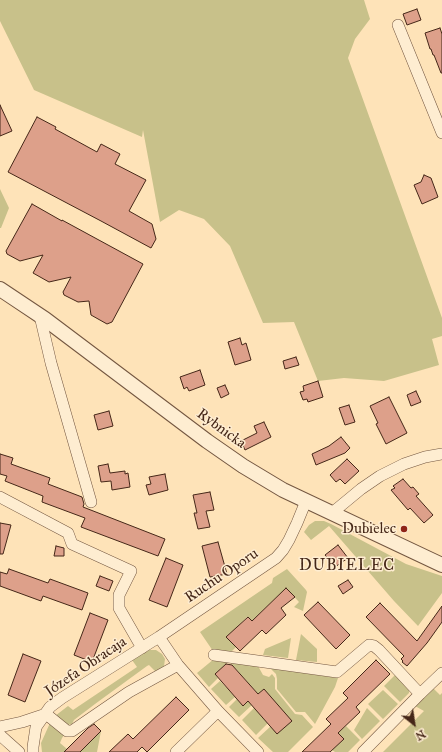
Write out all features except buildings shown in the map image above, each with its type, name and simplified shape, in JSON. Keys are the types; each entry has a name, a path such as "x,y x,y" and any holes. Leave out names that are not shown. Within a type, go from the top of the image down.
{"street":[{"path":"398,25 442,133"},
{"name":"Rybnicka","path":"0,289 40,316 207,441 243,466 283,490 442,565"},
{"path":"40,316 51,363 91,502"},
{"path":"332,513 361,489 386,473 404,464 425,457 442,454"},
{"path":"0,497 68,533 72,544 131,570 119,595 119,608 142,648"},
{"name":"Ruchu Oporu","path":"159,637 276,558 289,540 306,501"},
{"path":"159,637 178,665 218,711 258,752"},
{"name":"Józefa Obracaja","path":"33,752 36,727 50,708 62,698 159,637"},
{"path":"214,655 337,672 369,645 374,646 379,650 420,694"},
{"path":"0,727 46,714 67,731 72,732 129,692 178,665"},
{"path":"363,752 442,673"},
{"path":"176,752 218,711"},
{"path":"0,735 19,752"}],"shaded area":[{"path":"0,0 364,0 370,19 355,39 348,58 442,318 442,336 432,339 439,365 384,381 344,378 318,381 294,322 263,323 230,246 204,219 179,210 160,222 143,130 142,137 34,90 0,21"},
{"path":"0,189 9,208 1,228 0,228"},
{"path":"315,521 324,521 331,524 406,564 442,576 442,593 418,626 394,601 329,526 311,540 304,532 309,525"},
{"path":"287,569 307,592 303,611 294,607 299,602 286,588 252,621 247,617 227,637 236,647 231,652 213,651 200,632 272,583 273,578"},
{"path":"301,634 317,649 317,662 296,660"},
{"path":"291,638 288,658 263,655 265,649"},
{"path":"149,650 156,650 162,654 165,659 164,666 156,672 149,665 147,666 74,720 72,724 68,725 55,716 68,706 73,710 137,667 132,660"},
{"path":"214,659 229,661 215,674 218,678 209,687 197,673"},
{"path":"229,661 258,666 263,675 269,677 272,674 275,678 275,689 295,714 302,715 313,727 288,752 273,752 258,738 271,726 264,689 258,694"},
{"path":"270,668 338,678 335,687 315,724 305,712 296,712 277,689 276,674"},
{"path":"395,675 409,689 409,693 400,702 384,686"},
{"path":"220,681 235,697 226,705 211,689"},
{"path":"433,688 440,695 442,693 442,752 383,752 424,711 415,706"},
{"path":"383,690 398,704 383,719 368,704"},
{"path":"237,699 243,706 248,701 252,705 239,717 229,707"},
{"path":"254,708 268,723 256,735 242,720"},
{"path":"367,708 380,721 362,739 354,730"},
{"path":"50,723 65,734 60,743 67,749 64,752 42,752 41,743"},
{"path":"346,726 360,740 348,752 335,752 332,750 343,739 338,733"},
{"path":"101,731 97,752 80,752"}],"place":[{"name":"Dubielec","path":"404,529"}],"district":[{"name":"DUBIELEC","path":"347,566"}]}
